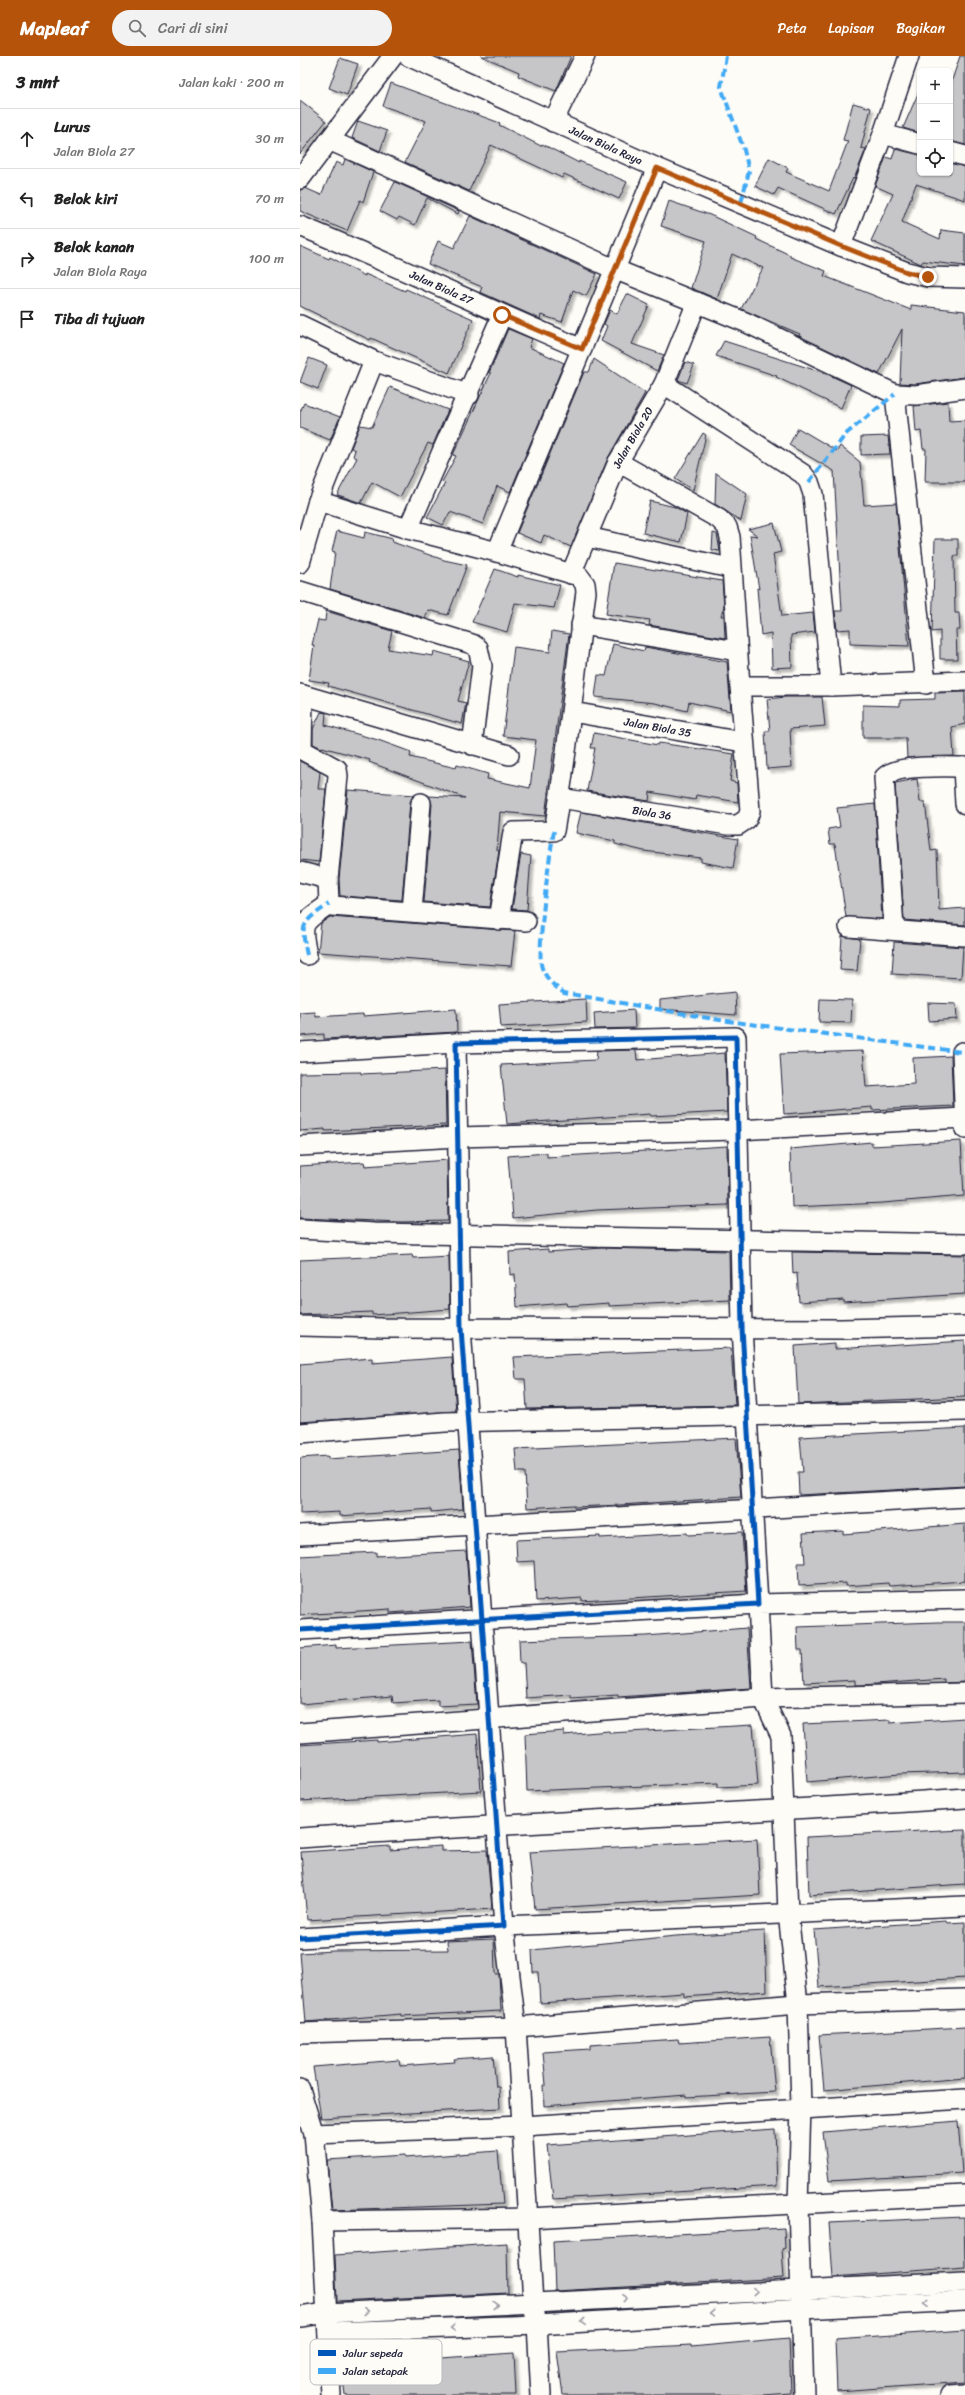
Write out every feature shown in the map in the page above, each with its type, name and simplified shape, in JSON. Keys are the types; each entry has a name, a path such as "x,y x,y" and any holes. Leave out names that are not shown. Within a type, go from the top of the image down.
{"street":[{"path":"300,179 393,56"},
{"name":"Jalan Biola Raya","path":"408,56 657,168 841,246 907,272 928,277 965,278"},
{"path":"553,122 585,56"},
{"path":"841,246 883,134 909,56"},
{"path":"883,134 917,143"},
{"path":"329,140 614,269 745,322 895,394 916,395 965,388"},
{"path":"953,153 965,156"},
{"path":"497,552 657,168"},
{"name":"Jalan Biola 27","path":"300,226 388,262 502,315 582,349"},
{"name":"Jalan Biola 20","path":"571,574 588,537 618,462 664,384 697,302"},
{"path":"408,529 469,395 502,315"},
{"path":"300,325 374,361 469,395"},
{"path":"300,563 318,501 374,361"},
{"path":"664,384 803,474 809,482 813,494 831,686"},
{"path":"895,394 926,684"},
{"path":"618,462 723,523 729,532 730,568 743,742"},
{"path":"318,501 408,529 497,552 579,576 585,584 586,592 572,712 554,831 513,832 499,920"},
{"path":"588,537 730,568"},
{"path":"300,591 472,644 478,648 482,666 472,745"},
{"path":"581,625 737,651"},
{"path":"740,686 926,684 965,681"},
{"path":"329,904 328,879 338,776 337,769 302,750 301,695 509,755"},
{"name":"Jalan Biola 35","path":"572,712 743,742"},
{"name":"Biola 36","path":"560,798 728,825 743,823 747,819 750,811 743,742"},
{"path":"894,929 884,778 888,773 901,769 964,767 965,804"},
{"path":"412,911 421,803"},
{"path":"300,872 328,879"},
{"path":"329,904 332,906 526,921"},
{"path":"307,955 302,933 306,920 329,904"},
{"path":"849,927 894,929 965,936"},
{"path":"300,1052 456,1043 736,1037 742,1328 763,1698 782,1736 788,1913 798,2004 800,2107 798,2204 804,2395"},
{"path":"456,1043 456,1137 462,1328 504,1926 516,2027 529,2218 533,2303 537,2325 541,2395"},
{"path":"300,1146 456,1137 965,1123 962,1052"},
{"path":"300,1229 460,1235 965,1244"},
{"path":"300,1326 462,1328 965,1326"},
{"path":"300,1433 468,1421 965,1411"},
{"path":"300,1535 965,1497"},
{"path":"300,1630 758,1604 965,1599"},
{"path":"300,1733 763,1698 965,1693"},
{"path":"300,1838 497,1824 785,1811 965,1798"},
{"path":"300,1938 504,1926 965,1906"},
{"path":"300,2033 516,2027 798,2004 965,1999"},
{"path":"300,2089 314,2134 322,2221 328,2339"},
{"path":"314,2134 522,2126 800,2107 965,2099"},
{"path":"322,2221 529,2218 965,2195"},
{"path":"300,2317 327,2313 965,2282"},
{"path":"328,2332 537,2325 965,2301"},
{"path":"331,2385 331,2395"},
{"path":"950,2395 965,2394"}],"building":[{"path":"481,56 571,56 556,91 518,76 519,72"},
{"path":"960,56 965,56 965,145 953,142 953,77"},
{"path":"340,58 358,64 347,95 329,88"},
{"path":"391,83 500,123 499,125 541,146 542,144 579,163 579,161 627,182 619,199 564,174 562,178 491,145 469,191 405,162 426,121 383,106"},
{"path":"917,96 917,132 903,128"},
{"path":"300,100 326,121 300,154"},
{"path":"853,103 871,108 861,148 866,149 854,179 853,178 836,214 778,188 774,195 755,186 769,158 788,168 786,172 829,191 848,141 843,140"},
{"path":"358,121 387,131 380,151 352,138"},
{"path":"895,149 917,154 917,176 953,176 953,164 965,167 965,200 916,184 902,222 940,239 941,230 965,233 965,266 923,261 921,264 871,241 893,194 875,186 886,157 892,159"},
{"path":"345,159 373,172 363,202 360,200 347,231 300,211 300,190 305,188 321,195 336,162 343,165"},
{"path":"395,182 459,211 458,214 427,198 415,225 399,217 397,220 380,211"},
{"path":"669,201 710,215 757,237 756,239 790,255 790,257 826,271 824,276 911,310 911,305 965,311 965,377 915,384 900,383 902,329 879,374 799,336 800,334 741,309 763,268 732,254 717,299 691,288 706,241 661,226"},
{"path":"470,216 597,274 586,296 573,290 562,322 541,315 540,319 480,292 482,287 428,264 438,241 454,248"},
{"path":"300,246 329,259 330,257 365,276 365,274 405,291 406,289 473,319 449,373 371,338 370,340 300,306"},
{"path":"627,294 649,305 632,344 664,355 657,371 601,341 607,326 604,324 610,310 617,314"},
{"path":"508,329 532,339 529,347 564,363 510,492 497,486 483,524 450,512 443,525 427,517 445,483 442,482 456,456 453,455 491,373 489,373"},
{"path":"724,341 827,374 851,385 841,408 776,377 777,376 716,356"},
{"path":"309,358 327,365 318,389 300,382"},
{"path":"594,359 645,393 608,458 571,547 544,535 541,543 517,533 584,372 589,372"},
{"path":"685,362 694,365 687,383 678,380"},
{"path":"390,387 448,410 433,445 428,443 400,497 372,482 361,503 337,495 357,458 353,456 355,450 351,448 360,425 372,427"},
{"path":"948,402 949,421 965,420 965,482 925,482 926,449 923,449 921,431 916,432 914,406"},
{"path":"304,403 340,417 330,440 300,428 300,412"},
{"path":"798,428 837,451 840,446 860,462 864,505 896,503 909,646 850,644 850,629 837,630 835,611 842,611 834,471 789,445"},
{"path":"703,433 706,435 693,490 675,479"},
{"path":"888,436 890,454 861,455 861,437"},
{"path":"716,473 747,494 741,521 715,504"},
{"path":"650,501 675,507 687,514 681,542 643,533"},
{"path":"774,523 781,552 773,554 782,616 813,613 815,632 791,635 792,667 772,668 771,633 761,635 757,588 759,589 750,535 758,536 748,529"},
{"path":"337,531 364,538 365,532 393,539 392,542 444,560 467,565 448,615 428,610 425,618 330,589 335,552 332,551"},
{"path":"713,533 717,534 720,551 712,550"},
{"path":"935,539 958,539 958,556 954,556 955,613 959,613 960,630 956,630 957,659 940,659 940,631 932,632"},
{"path":"614,563 722,581 724,606 721,616 724,616 725,638 649,625 650,620 606,614"},
{"path":"495,569 518,577 518,575 560,585 554,608 515,603 507,632 472,622"},
{"path":"326,611 392,631 388,649 433,656 434,651 469,661 458,701 466,703 462,724 328,686 329,683 309,680 314,645 312,645 318,620 325,621"},
{"path":"552,631 569,634 545,816 500,812 497,850 499,851 490,907 424,902 432,804 429,796 465,798 369,762 370,760 322,748 313,744 313,729 321,712 326,713 325,725 378,740 411,752 410,757 456,768 457,765 488,774 487,779 530,788 536,740 503,736 514,647 550,652"},
{"path":"613,644 644,651 645,647 727,662 731,711 689,702 687,711 655,703 595,697 598,675 606,676"},
{"path":"965,692 965,724 952,727 954,756 907,758 906,738 863,738 863,705 900,706 900,700 935,699 935,693"},
{"path":"786,697 822,697 825,726 790,729 792,767 767,769 765,731 770,731 767,699"},
{"path":"594,733 658,745 659,743 734,754 730,781 737,783 738,802 696,795 695,800 650,792 649,801 587,791 595,748 591,748"},
{"path":"300,761 320,772 318,789 326,789 319,862 300,860"},
{"path":"917,779 920,802 925,802 931,851 937,850 939,910 965,908 965,925 904,920 895,783"},
{"path":"348,790 414,795 410,802 402,900 340,896 339,879"},
{"path":"875,804 882,919 846,917 835,844 830,844 828,829 840,827 837,808"},
{"path":"581,812 738,839 733,868 701,862 701,858 644,851 615,844 615,841 576,833"},
{"path":"521,854 531,856 527,910 512,909"},
{"path":"330,917 515,931 511,966 318,952 321,923"},
{"path":"842,936 860,939 857,971 840,970"},
{"path":"894,942 963,947 961,978 892,974"},
{"path":"735,992 736,1015 660,1009 660,1000"},
{"path":"586,999 587,1022 501,1027 499,1004"},
{"path":"820,999 852,1000 851,1023 819,1022"},
{"path":"928,1003 956,1004 957,1019 929,1021"},
{"path":"456,1009 457,1032 324,1039 324,1034 300,1036 300,1013 315,1012 316,1017 363,1014 363,1016"},
{"path":"634,1010 635,1028 595,1029 594,1013"},
{"path":"636,1050 637,1060 725,1053 727,1112 651,1116 650,1114 507,1124 501,1065 596,1060 597,1051"},
{"path":"863,1051 866,1087 914,1084 913,1058 951,1056 953,1106 872,1110 872,1107 784,1114 780,1054"},
{"path":"445,1070 446,1125 300,1131 300,1073 361,1072 361,1074"},
{"path":"961,1141 964,1196 883,1203 792,1207 790,1149 872,1142 872,1146"},
{"path":"727,1146 728,1205 597,1210 513,1218 508,1156 547,1153 547,1157"},
{"path":"447,1160 448,1221 401,1222 300,1218 300,1166 364,1162 365,1166"},
{"path":"602,1248 729,1251 730,1300 609,1306 609,1303 567,1306 566,1303 517,1307 515,1274 510,1275 509,1252 548,1249 548,1252"},
{"path":"792,1252 965,1255 965,1294 843,1302 843,1299 799,1302 797,1273 793,1274"},
{"path":"412,1255 413,1258 449,1256 450,1309 372,1315 372,1312 300,1315 300,1260"},
{"path":"965,1341 965,1397 798,1404 795,1346 835,1343 835,1349"},
{"path":"731,1348 735,1405 527,1409 525,1379 516,1379 514,1357"},
{"path":"452,1357 456,1411 300,1422 300,1364 372,1358 372,1363"},
{"path":"965,1428 965,1486 799,1495 798,1472 803,1472 800,1437"},
{"path":"736,1438 741,1497 620,1505 574,1507 574,1505 527,1508 525,1472 517,1472 515,1449"},
{"path":"459,1450 463,1509 431,1512 431,1509 340,1516 340,1512 300,1514 300,1458 328,1456 328,1459"},
{"path":"965,1524 965,1581 889,1586 888,1583 846,1586 846,1583 799,1586 798,1563 805,1563 803,1533 843,1531 843,1534"},
{"path":"742,1532 746,1591 582,1601 582,1598 536,1601 534,1561 517,1562 516,1540"},
{"path":"466,1551 470,1607 390,1613 390,1609 300,1615 300,1556 376,1552 376,1556"},
{"path":"965,1622 965,1682 944,1683 944,1679 862,1685 855,1685 855,1680 804,1683 802,1650 798,1650 797,1627"},
{"path":"747,1628 751,1688 618,1697 618,1695 571,1698 571,1695 526,1698 524,1663 520,1663 519,1640 646,1636"},
{"path":"472,1641 477,1704 438,1706 438,1700 393,1703 392,1696 300,1704 300,1648 336,1645 336,1648"},
{"path":"965,1718 965,1772 900,1774 807,1782 803,1724 890,1720 890,1723"},
{"path":"753,1725 758,1785 718,1787 718,1783 527,1791 525,1734 564,1731 564,1735 609,1731 610,1733"},
{"path":"477,1734 481,1791 300,1801 300,1745 377,1740 377,1742"},
{"path":"965,1830 965,1884 809,1895 807,1837"},
{"path":"757,1839 760,1895 535,1909 529,1852"},
{"path":"390,1846 390,1850 441,1846 441,1851 487,1850 492,1909 307,1920 301,1852"},
{"path":"946,1921 947,1923 965,1922 965,1978 819,1987 814,1930"},
{"path":"765,1931 767,1991 684,1997 684,1993 540,2003 538,1972 533,1972 532,1950 676,1936"},
{"path":"494,1939 495,1974 499,1974 501,2011 401,2016 401,2014 306,2022 300,1953 333,1951 448,1950 447,1941"},
{"path":"965,2027 965,2078 824,2090 819,2035"},
{"path":"770,2037 775,2092 686,2097 686,2095 544,2106 543,2085 546,2085 543,2052 590,2049 590,2045 678,2039 679,2043"},
{"path":"493,2056 496,2087 499,2087 500,2108 321,2118 313,2067 399,2060 400,2066 455,2062 454,2059"},
{"path":"958,2121 962,2173 829,2181 823,2132"},
{"path":"775,2129 777,2186 553,2199 547,2145"},
{"path":"498,2151 503,2204 332,2210 327,2160 404,2155 405,2158"},
{"path":"964,2217 965,2267 833,2277 829,2223"},
{"path":"784,2228 785,2248 782,2249 784,2278 555,2291 553,2241"},
{"path":"507,2243 508,2293 337,2301 335,2255"},
{"path":"965,2330 965,2382 837,2391 835,2339"},
{"path":"789,2338 791,2393 763,2395 563,2395 557,2352 691,2345 691,2347"},
{"path":"514,2353 516,2395 345,2395 344,2386 342,2386 442,2385 442,2358"}],"marked path":[{"path":"726,56 721,87 744,150 749,171 741,203"},
{"path":"809,482 846,434 895,394"},
{"path":"554,831 544,902 541,959 542,968 546,976 564,993 720,1020 962,1052"},
{"path":"307,955 304,936 305,924 313,915 329,904"}],"cycle path":[{"path":"300,1630 758,1604 742,1328 736,1037 456,1043 461,1328 504,1926 300,1938"}],"route":[{"path":"502,315 582,349 657,168 741,202 841,246 907,272 928,277"}]}
